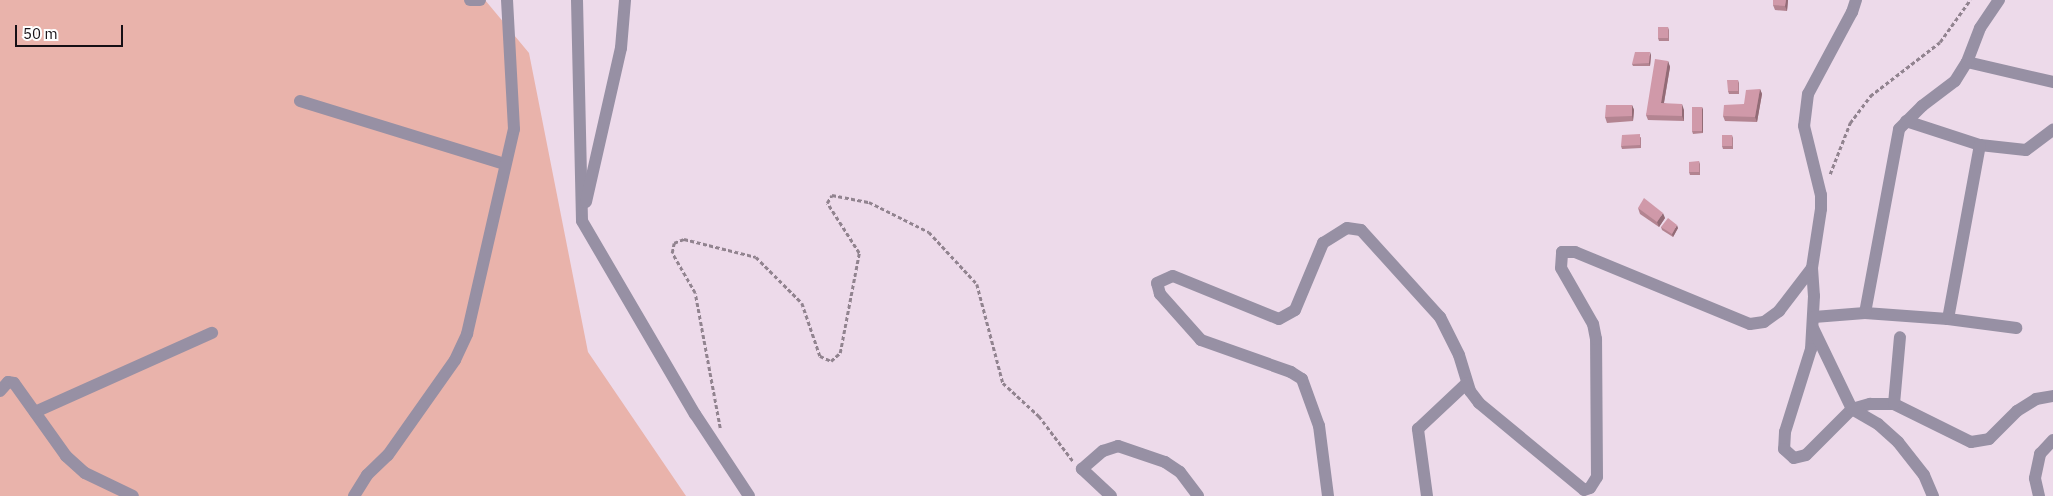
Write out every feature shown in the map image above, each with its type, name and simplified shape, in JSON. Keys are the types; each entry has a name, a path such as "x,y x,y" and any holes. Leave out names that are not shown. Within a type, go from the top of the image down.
{"street":[{"path":"470,0 480,0"},
{"path":"354,496 367,475 388,455 461,348 514,129 507,0"},
{"path":"576,0 582,221 714,446 748,496"},
{"path":"582,221 621,48 625,0"},
{"path":"1856,0 1852,12 1808,94 1804,126 1821,194 1812,268 1813,323 1811,349 1785,432 1784,449 1794,458 1806,455 1852,409 1870,404 1894,404 1971,442 1988,439 2017,411 2036,399 2053,396"},
{"path":"1865,313 1899,129 1906,121 1955,81 1967,62 1980,28 1999,0"},
{"path":"1967,62 2053,82"},
{"path":"300,101 505,164"},
{"path":"1906,121 1980,145 2026,150 2053,130"},
{"path":"1948,319 1980,145"},
{"path":"1328,496 1319,426 1302,380 1292,372 1201,340 1160,294 1158,283 1173,276 1278,319 1295,310 1323,243 1347,228 1362,230 1440,317 1459,355 1467,383 1479,402 1577,487 1590,488 1597,478 1596,339 1593,324 1561,268 1562,252 1575,252 1750,324 1764,322 1779,311 1812,268"},
{"path":"1813,323 1865,313 1948,319 2016,328"},
{"path":"1813,323 1852,409 1878,424 1898,442 1924,475 1933,496"},
{"path":"35,412 212,334"},
{"path":"1894,404 1900,337"},
{"path":"0,391 8,382 14,383 66,456 85,473 132,496"},
{"path":"1427,496 1418,429 1467,383"},
{"path":"2039,496 2035,478 2040,454 2053,440"},
{"path":"1111,496 1082,469 1109,447 1128,447 1180,472 1198,496"}],"path":[{"path":"1821,194 1850,122 1870,96 1940,42 1970,0"},
{"path":"714,446 720,425 697,302 672,253 674,243 684,239 756,257 802,303 820,356 831,362 840,353 859,253 827,203 832,195 869,202 929,232 977,284 1003,383 1039,416 1064,453 1082,469"}],"shaded area":[{"path":"0,0 485,0 529,53 588,352 686,496 0,496"}],"building":[{"path":"1773,0 1786,0 1785,6 1773,5"},
{"path":"1658,27 1668,27 1668,38 1658,38"},
{"path":"1635,52 1650,52 1649,63 1632,64"},
{"path":"1655,59 1668,61 1661,103 1682,104 1682,116 1646,115"},
{"path":"1727,80 1738,80 1738,91 1728,91"},
{"path":"1760,89 1755,117 1723,116 1724,105 1744,104 1746,90"},
{"path":"1606,105 1632,105 1632,116 1605,117"},
{"path":"1692,107 1702,107 1702,131 1692,131"},
{"path":"1640,134 1640,145 1621,146 1622,135"},
{"path":"1722,135 1732,135 1732,146 1722,146"},
{"path":"1699,161 1699,172 1689,172 1689,162"},
{"path":"1644,198 1663,213 1657,222 1638,208"},
{"path":"1668,218 1677,225 1672,234 1661,227"}]}
